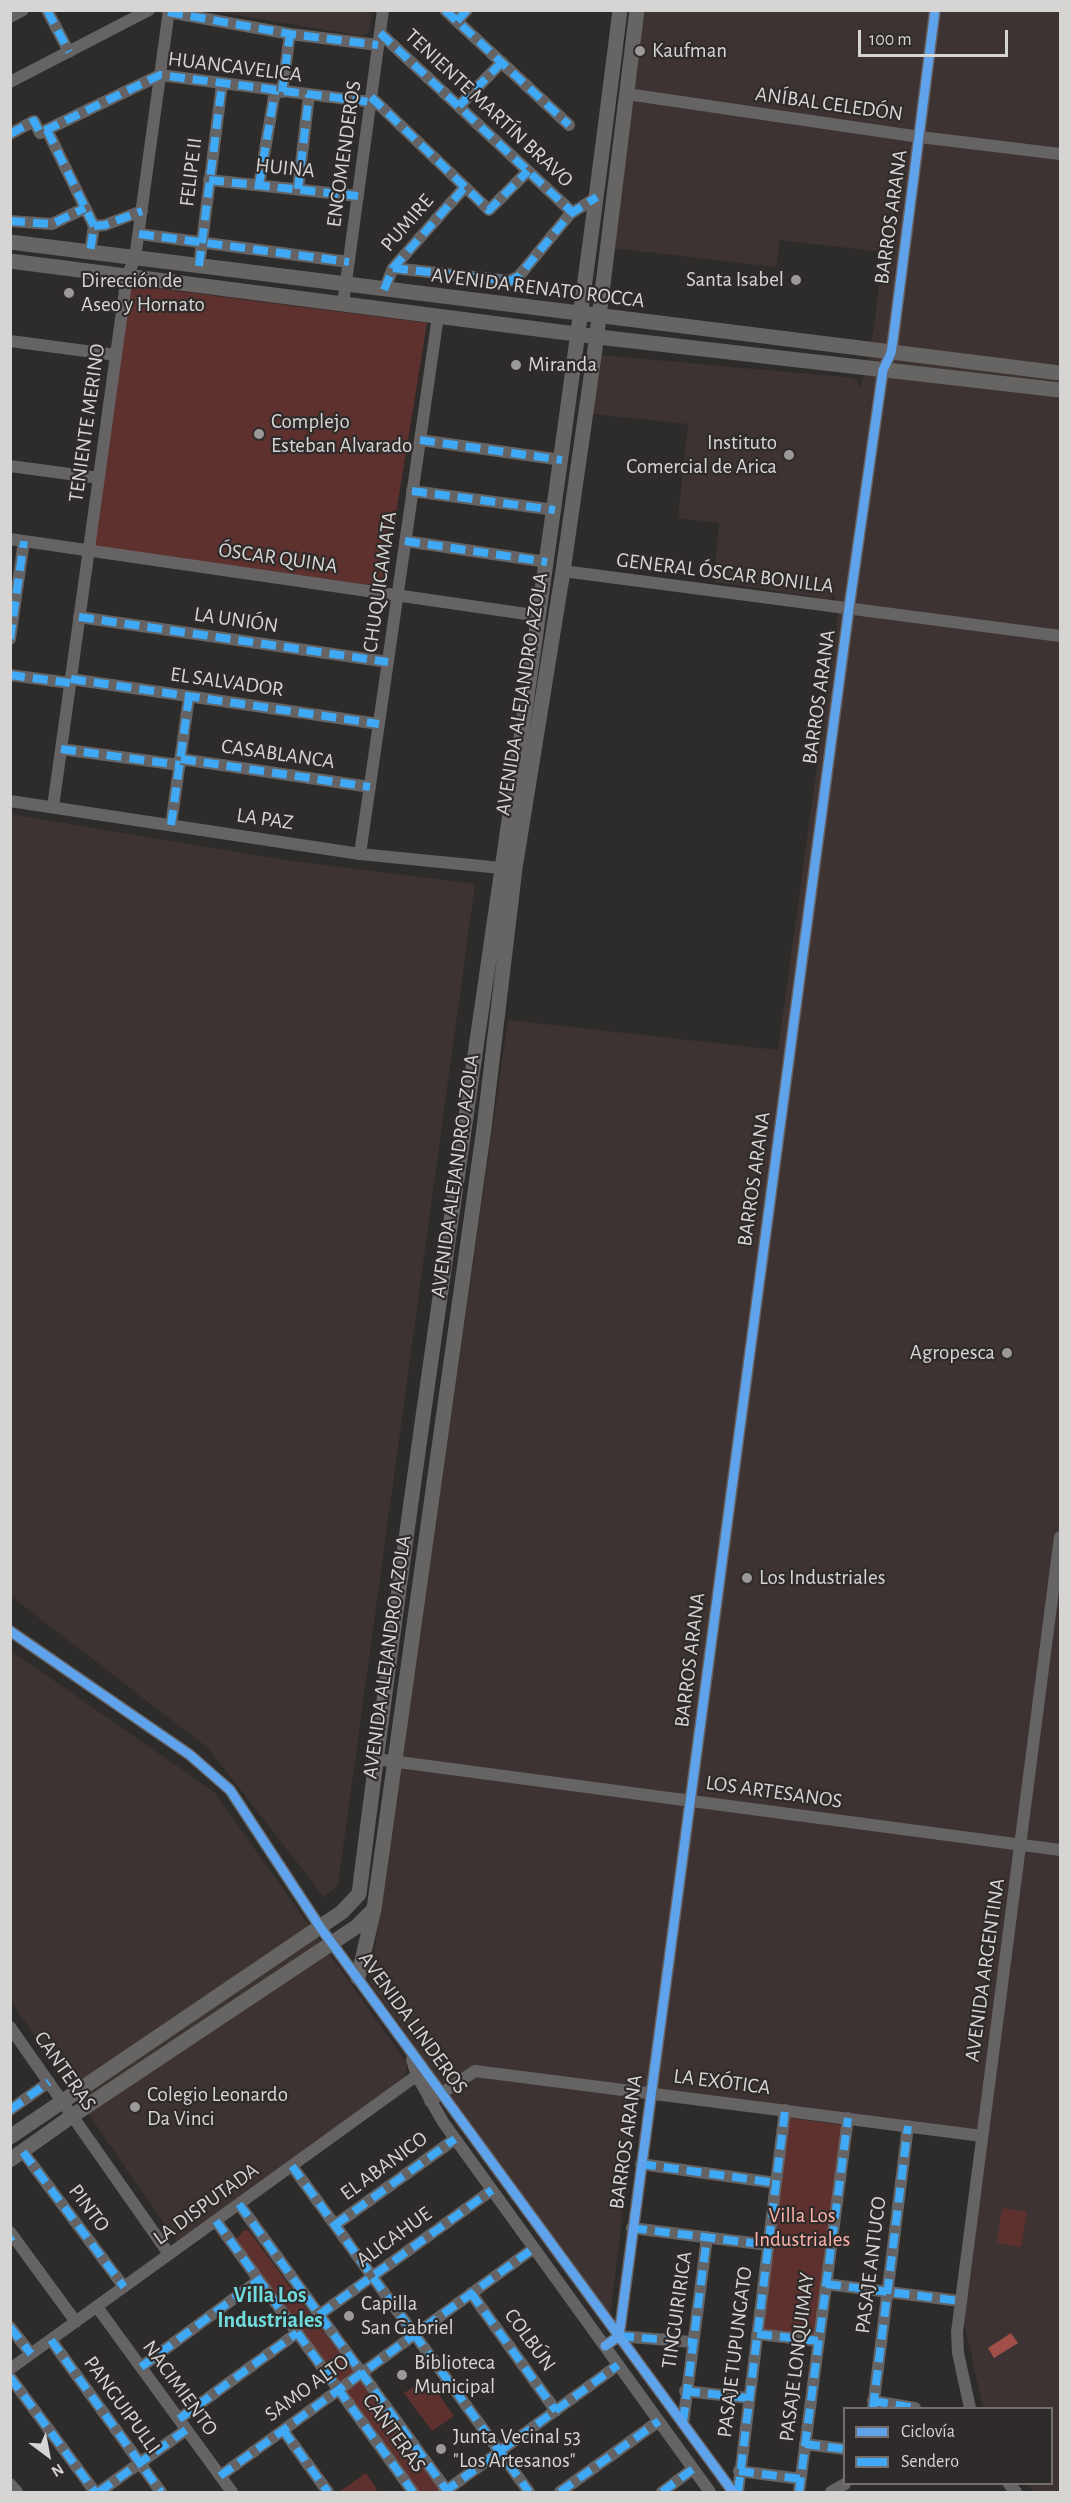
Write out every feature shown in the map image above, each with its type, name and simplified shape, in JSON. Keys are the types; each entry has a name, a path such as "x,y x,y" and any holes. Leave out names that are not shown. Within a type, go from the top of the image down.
{"main road":[{"name":"AVENIDA ALEJANDRO AZOLA","path":"358,1978 374,1909 484,1128 509,869 547,562 583,315 620,10"},
{"name":"AVENIDA ALEJANDRO AZOLA","path":"10,2137 61,2100 320,1927 349,1906 359,1894 422,1416 509,869 563,571 599,317 638,10"},
{"name":"AVENIDA RENATO ROCCA","path":"10,242 1060,373"},
{"name":"AVENIDA RENATO ROCCA","path":"10,261 596,337 1060,390"},
{"path":"17,2156 72,2116 356,1927 374,1909"}],"street":[{"path":"10,17 23,10"},
{"path":"47,10 69,52"},
{"path":"10,82 149,10"},
{"name":"ENCOMENDEROS","path":"343,304 383,10"},
{"path":"445,10 569,125"},
{"path":"457,21 467,10"},
{"name":"BARROS ARANA","path":"619,2336 849,608 883,370 891,353 935,10"},
{"name":"TENIENTE MARTÍN BRAVO","path":"169,11 290,34 379,39 459,105 572,212"},
{"name":"TENIENTE MERINO","path":"53,807 127,276 135,258 139,234 169,11"},
{"path":"259,185 290,34"},
{"path":"459,105 502,62"},
{"name":"HUANCAVELICA","path":"46,130 160,75 309,95 371,99"},
{"name":"FELIPE II","path":"199,266 222,84"},
{"name":"ANÍBAL CELEDÓN","path":"627,94 920,137 1060,154"},
{"path":"298,189 309,95"},
{"path":"371,99 489,210 528,171"},
{"path":"10,134 34,121 40,133 46,130 94,226 90,252"},
{"name":"HUINA","path":"209,180 358,196"},
{"name":"PUMIRE","path":"384,290 393,268 465,187"},
{"name":"AVENIDA RENATO ROCCA","path":"393,268 510,281 519,276 572,212 597,197"},
{"path":"10,221 52,224 85,208"},
{"path":"94,226 105,225 142,211"},
{"path":"139,234 349,262"},
{"name":"CHUQUICAMATA","path":"360,854 438,316"},
{"path":"10,341 116,356"},
{"path":"420,440 562,460"},
{"path":"10,466 99,478"},
{"path":"412,491 555,510"},
{"name":"ÓSCAR QUINA","path":"10,539 540,616"},
{"path":"10,639 24,541"},
{"path":"405,542 547,562"},
{"name":"GENERAL ÓSCAR BONILLA","path":"563,571 1060,636"},
{"name":"LA UNIÓN","path":"79,617 388,662"},
{"name":"EL SALVADOR","path":"10,675 70,681 379,724"},
{"path":"171,825 189,697"},
{"name":"CASABLANCA","path":"61,749 370,787"},
{"name":"LA PAZ","path":"10,801 360,854 509,869"},
{"name":"AVENIDA ARGENTINA","path":"969,2407 958,2353 960,2301 1022,1845 1060,1537"},
{"name":"AVENIDA LINDEROS","path":"10,1631 190,1755 222,1781 237,1800 320,1927 410,2050 421,2073 430,2101 455,2139 710,2493"},
{"name":"LOS ARTESANOS","path":"376,1759 1060,1850"},
{"name":"CANTERAS","path":"10,2027 169,2254"},
{"name":"LA EXÓTICA","path":"430,2101 475,2071 982,2136"},
{"name":"AVENIDA LINDEROS","path":"421,2073 442,2093 733,2493"},
{"name":"LA DISPUTADA","path":"10,2369 421,2073"},
{"path":"10,2110 49,2082"},
{"name":"PASAJE TUPUNGATO","path":"738,2493 785,2110"},
{"name":"PASAJE LONQUIMAY","path":"799,2493 848,2118"},
{"name":"PASAJE ANTUCO","path":"873,2405 908,2126"},
{"name":"EL ABANICO","path":"335,2225 455,2139"},
{"name":"PINTO","path":"17,2156 124,2287"},
{"path":"641,2164 776,2183"},
{"path":"292,2166 529,2493"},
{"name":"ALICAHUE","path":"319,2315 492,2190"},
{"name":"CANTERAS","path":"239,2204 446,2492"},
{"name":"CANTERAS","path":"216,2221 413,2493"},
{"path":"632,2228 768,2245"},
{"path":"11,2235 76,2322"},
{"name":"TINGUIRIRICA","path":"683,2424 685,2391 707,2237"},
{"name":"SAMO ALTO","path":"220,2476 534,2248"},
{"path":"141,2367 259,2280"},
{"path":"826,2284 960,2301"},
{"name":"COLBÚN","path":"471,2293 556,2410"},
{"name":"NACIMIENTO","path":"97,2307 232,2493"},
{"path":"10,2327 31,2354"},
{"path":"179,2419 297,2333"},
{"path":"757,2334 819,2342"},
{"path":"605,2346 619,2336 692,2342"},
{"name":"PANGUIPULLI","path":"51,2340 161,2493"},
{"path":"446,2492 618,2365"},
{"path":"10,2377 97,2493 186,2430"},
{"path":"685,2391 748,2398"},
{"path":"873,2405 894,2407"},
{"path":"560,2493 659,2421"},
{"path":"283,2430 328,2493"},
{"path":"805,2444 843,2448"},
{"path":"662,2493 693,2469"},
{"path":"739,2471 801,2479"},
{"path":"10,2484 17,2493"}],"shaded area":[{"path":"211,11 372,11 369,33 363,36"},
{"path":"642,11 1060,11 1060,2492 1035,2492 1027,2485 1053,2485 1053,2407 983,2407 963,2317 988,2132 637,2090 610,2318 370,1983 508,1020 778,1050 838,615 834,596 829,599 714,582 719,523 678,518 688,424 593,414 600,355 854,378 861,387 874,328 883,252 780,240 776,267 613,248"},
{"path":"10,814 284,860 475,884 338,1885 324,1897 208,1748 11,1596"},
{"path":"10,1650 214,1792 407,2063 404,2087 176,2241 11,2001"},
{"path":"1011,2333 1018,2343 994,2358 988,2348"}],"green space":[{"name":"Complejo Esteban Alvarado","path":"130,285 427,323 384,587 92,546"},
{"name":"Villa Los Industriales","path":"788,2118 843,2125 815,2338 761,2332"},
{"path":"1002,2208 1027,2212 1021,2247 997,2243"},
{"path":"244,2230 249,2231 442,2492 419,2492 235,2240"},
{"path":"427,2378 454,2416 432,2431 404,2393"},
{"path":"366,2473 377,2489 373,2492 339,2492"}],"marked path":[{"path":"47,10 69,52"},
{"path":"445,10 569,125"},
{"path":"457,21 467,10"},
{"path":"168,12 290,34 378,45"},
{"path":"380,33 572,212"},
{"path":"282,92 290,34"},
{"path":"459,106 502,62"},
{"path":"10,134 34,121 40,133 160,75 370,102"},
{"path":"199,266 222,84"},
{"path":"259,185 275,91"},
{"path":"298,189 309,95"},
{"path":"371,97 489,210 528,171"},
{"path":"47,130 94,226 90,252"},
{"path":"209,180 358,196"},
{"path":"384,290 393,268 465,187"},
{"path":"393,268 510,281 519,276 570,214 597,197"},
{"path":"10,221 52,224 85,208"},
{"path":"94,226 105,225 142,211"},
{"path":"139,234 349,262"},
{"path":"420,440 562,460"},
{"path":"412,491 555,510"},
{"path":"10,639 24,541"},
{"path":"405,541 547,562"},
{"path":"79,617 388,662"},
{"path":"10,675 70,683"},
{"path":"71,679 379,724"},
{"path":"171,825 189,697"},
{"path":"61,749 180,765"},
{"path":"181,759 370,787"},
{"path":"10,2110 49,2082"},
{"path":"738,2492 785,2110"},
{"path":"799,2492 848,2118"},
{"path":"873,2407 908,2126"},
{"path":"335,2225 455,2139"},
{"path":"23,2152 124,2287"},
{"path":"641,2164 776,2183"},
{"path":"292,2166 529,2492"},
{"path":"319,2315 492,2190"},
{"path":"239,2204 448,2492"},
{"path":"216,2221 413,2492"},
{"path":"632,2228 768,2245"},
{"path":"683,2422 707,2237"},
{"path":"220,2476 534,2248"},
{"path":"141,2367 259,2280"},
{"path":"826,2284 960,2301"},
{"path":"471,2293 556,2411"},
{"path":"10,2327 31,2354"},
{"path":"179,2419 297,2333"},
{"path":"757,2334 819,2341"},
{"path":"619,2336 692,2342"},
{"path":"51,2340 161,2492"},
{"path":"444,2492 618,2365"},
{"path":"10,2377 95,2492"},
{"path":"685,2391 748,2398"},
{"path":"873,2401 909,2407"},
{"path":"560,2492 659,2421"},
{"path":"99,2492 186,2430"},
{"path":"283,2430 328,2492"},
{"path":"805,2444 843,2449"},
{"path":"662,2492 693,2469"},
{"path":"739,2471 801,2479"}],"cycle path":[{"path":"605,2346 619,2336 849,608 883,370 891,353 893,340 935,10"},
{"path":"10,1631 190,1755 230,1790 320,1927 733,2492"}],"place":[{"name":"Kaufman","path":"640,51"},
{"name":"Santa Isabel","path":"796,280"},
{"name":"Dirección de Aseo y Hornato","path":"69,293"},
{"name":"Miranda","path":"516,365"},
{"name":"Complejo Esteban Alvarado","path":"259,434"},
{"name":"Instituto Comercial de Arica","path":"789,455"},
{"name":"Agropesca","path":"1007,1353"},
{"name":"Los Industriales","path":"747,1578"},
{"name":"Colegio Leonardo Da Vinci","path":"135,2107"},
{"name":"Capilla San Gabriel","path":"349,2316"},
{"name":"Biblioteca Municipal","path":"402,2375"},
{"name":"Junta Vecinal 53 \"Los Artesanos\"","path":"441,2449"}],"district":[{"name":"Villa Los Industriales","path":"270,2308"}]}
